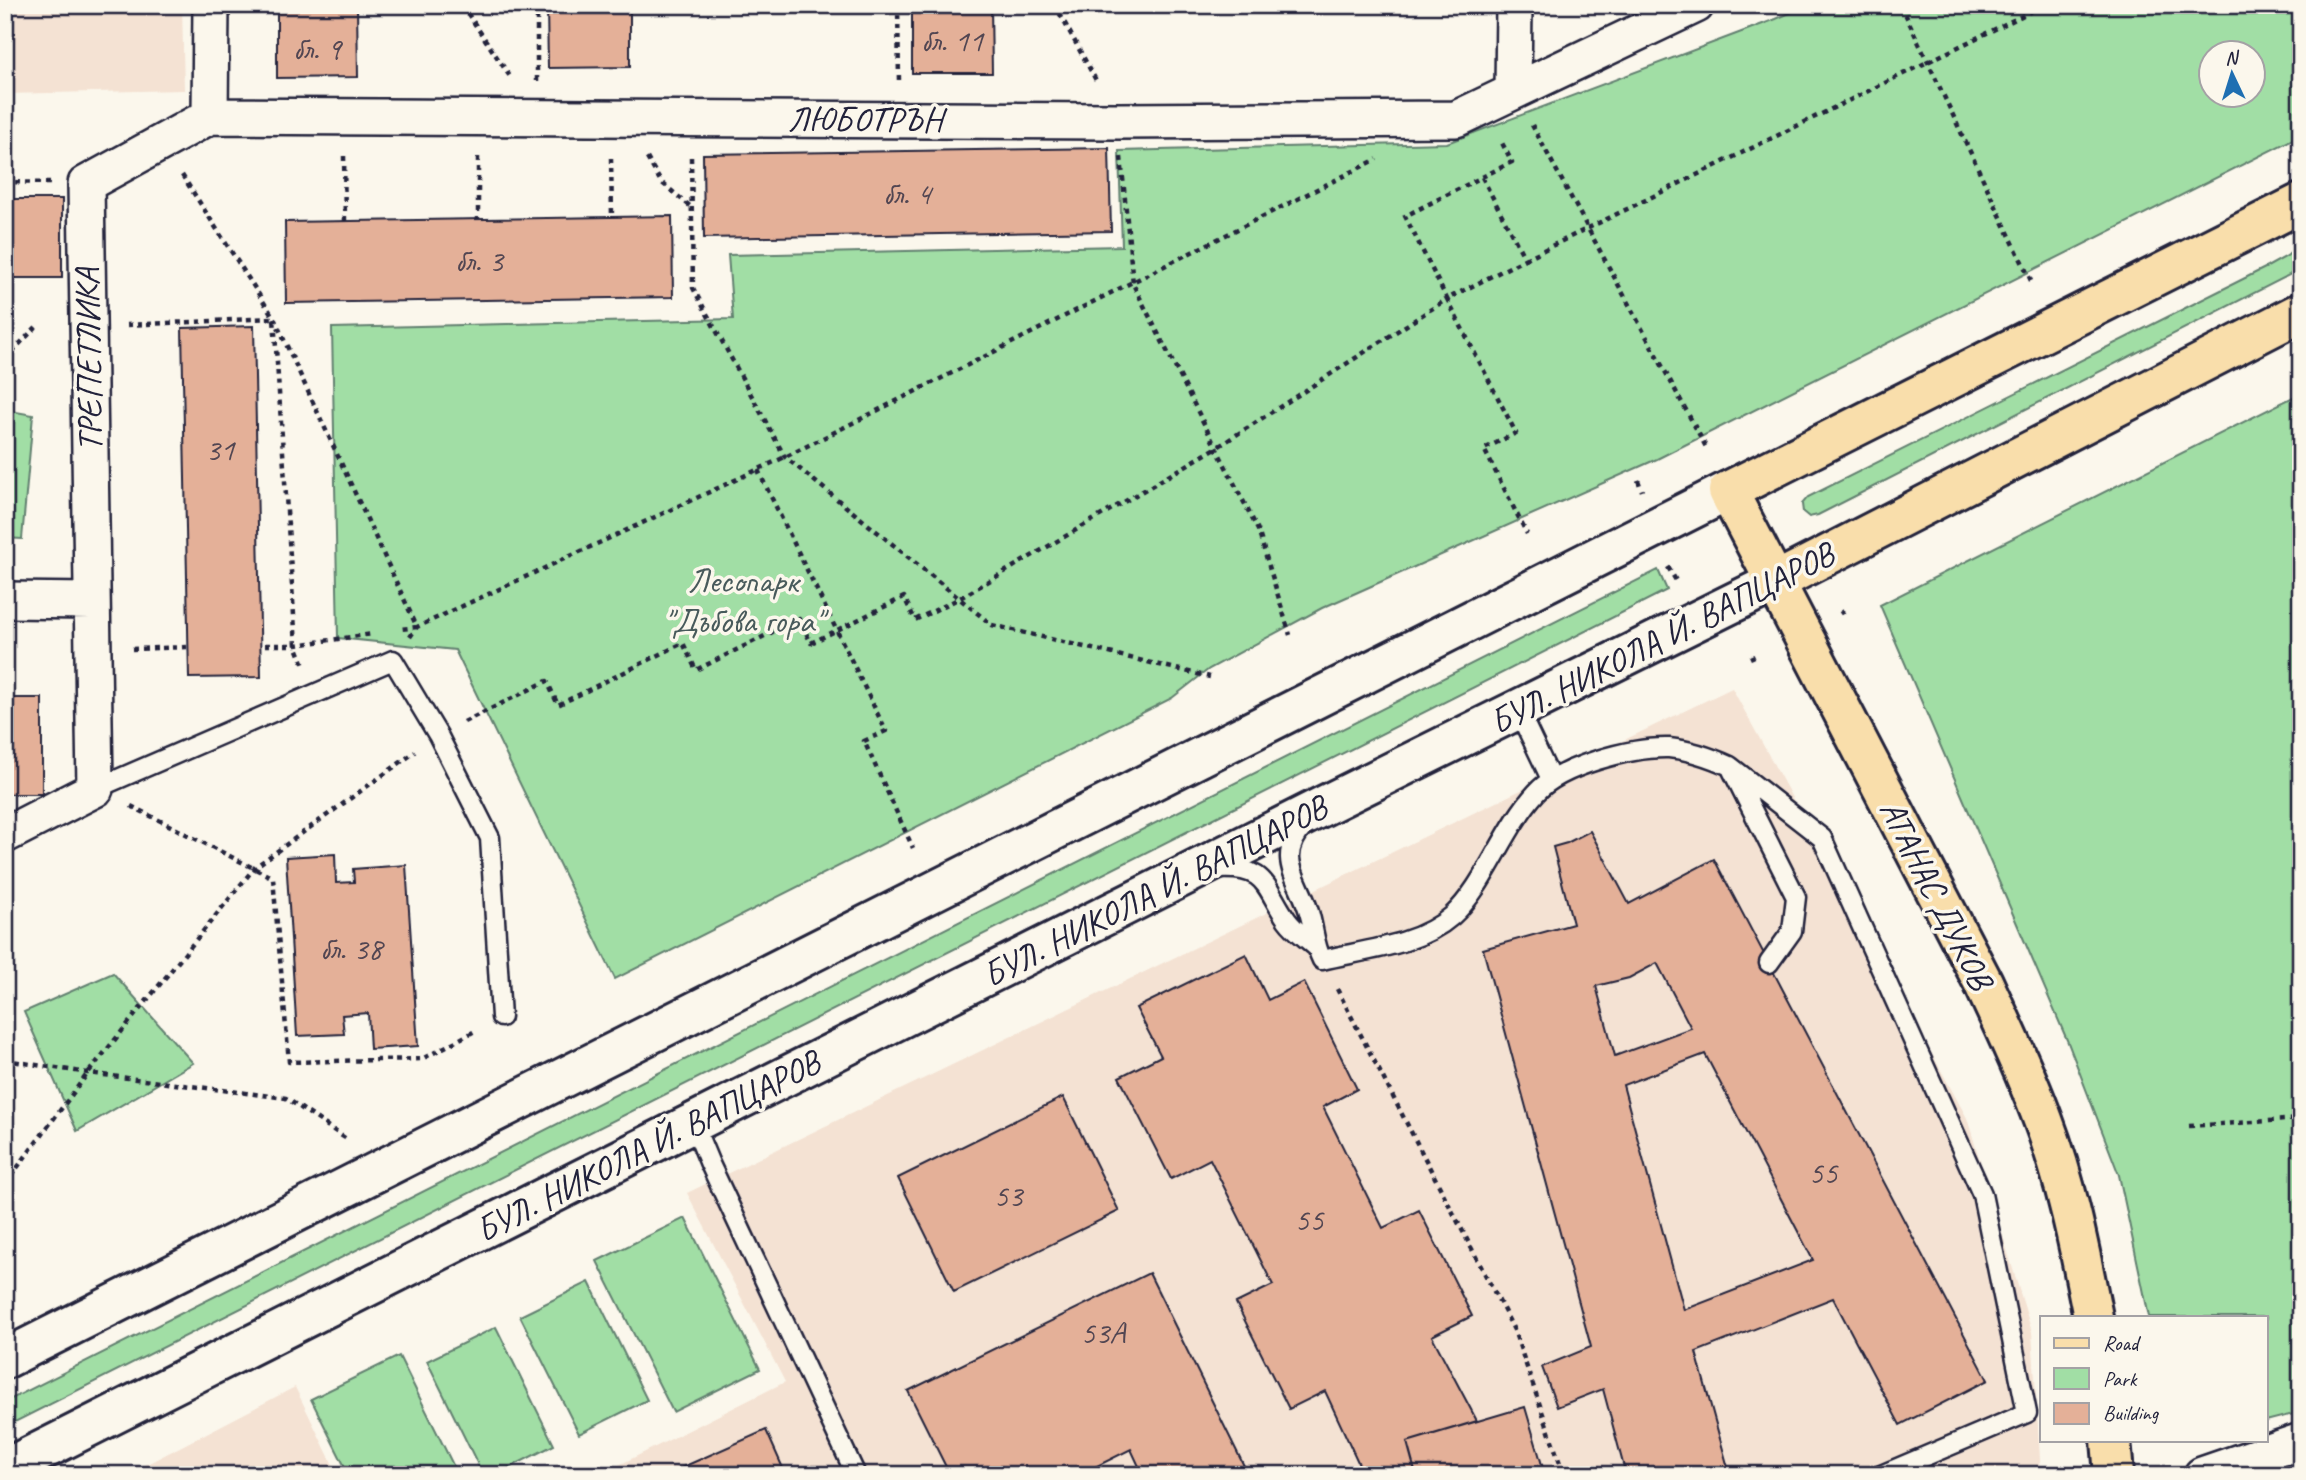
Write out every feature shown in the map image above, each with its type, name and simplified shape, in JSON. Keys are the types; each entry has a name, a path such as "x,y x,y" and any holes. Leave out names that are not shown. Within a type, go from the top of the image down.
{"main road":[{"path":"5,1359 2301,203"},
{"name":"БУЛ. НИКОЛА Й. ВАПЦАРОВ","path":"5,1469 1189,873 1775,582 2301,312"},
{"name":"АТАНАС ДУКОВ","path":"1728,491 1977,970 2018,1057 2060,1172 2093,1316"},
{"path":"2111,1442 2114,1475"}],"street":[{"path":"210,116 211,5"},
{"path":"1498,99 1514,5"},
{"name":"ЛЮБОТРЪН","path":"210,116 1118,121 1456,119 1696,5"},
{"name":"ТРЕПЕТЛИКА","path":"95,789 86,184 210,116"},
{"path":"5,600 92,601"},
{"path":"5,835 95,789"},
{"path":"2202,1475 2301,1441"}],"lane":[{"path":"95,789 393,660 438,735 489,838 501,1017"},
{"path":"1518,710 1551,779"},
{"path":"1318,953 1399,943 1429,931 1452,916 1471,893 1535,794 1551,779 1623,752 1668,748 1703,754 1730,766 1822,838 1982,1194 2027,1413 1881,1475"},
{"path":"1730,766 1796,897 1793,931 1769,962"},
{"path":"1318,953 1308,910 1289,860 1292,842 1302,827 1325,805"},
{"path":"1189,873 1221,868 1258,876 1271,890 1288,921 1318,953"},
{"path":"693,1123 856,1475"}],"path":[{"path":"462,5 537,117"},
{"path":"537,5 537,117"},
{"path":"898,5 899,119"},
{"path":"1055,5 1118,121 1133,284 1258,530 1290,635"},
{"path":"1901,5 2032,284"},
{"path":"5,1184 88,1073 255,867 438,735 547,681 558,705 683,643 696,670 799,619 811,643 904,597 915,620 960,598 1216,448 1447,299 2044,5"},
{"path":"1498,99 1511,162 1405,216 1516,432 1485,449 1527,534"},
{"path":"1498,99 1588,229 1706,447"},
{"path":"615,117 647,158 661,182 691,207"},
{"path":"612,216 615,117"},
{"path":"690,117 692,288 785,457 992,625 1210,677"},
{"path":"162,142 274,318 417,627"},
{"path":"390,631 417,627 758,470 1382,157"},
{"path":"1482,177 1525,259"},
{"path":"345,200 345,221"},
{"path":"478,200 478,219"},
{"path":"88,327 274,318"},
{"path":"274,318 296,645 315,694"},
{"path":"5,359 36,327"},
{"path":"758,470 886,731 864,741 913,848"},
{"path":"1666,563 1678,584"},
{"path":"1840,614 1846,610"},
{"path":"393,660 417,627"},
{"path":"265,645 296,645 377,633"},
{"path":"93,650 188,647"},
{"path":"1750,658 1759,654"},
{"path":"95,789 273,878 289,1062 422,1059 501,1017"},
{"path":"1318,953 1514,1330 1564,1475"},
{"path":"5,1060 286,1098 345,1138"},
{"path":"2189,1126 2301,1118"}],"shaded area":[{"path":"5,5 182,5 184,90 5,94"},
{"path":"1732,688 1967,1118 2032,1332 2041,1475 599,1475 785,1382 687,1193"},
{"path":"295,1387 338,1475 126,1475"}],"green space":[{"name":"Лесопарк \"Дъбова гора\"","path":"1808,5 2301,5 2301,135 1657,459 1322,608 1209,669 1172,698 615,979 455,650 338,638 332,328 733,319 728,255 1122,246 1119,151 1447,143"},
{"path":"2301,243 2301,269 1818,515 1809,517 1803,512 1802,504 1808,497 2267,267 2287,256"},
{"path":"2301,393 2301,1412 2268,1420 2268,1316 2149,1316 2119,1175 2067,1040 1880,605"},
{"path":"5,410 33,415 22,539 5,538"},
{"path":"1658,570 1667,590 5,1427 5,1402"},
{"path":"113,973 193,1063 77,1131 24,1012"},
{"path":"685,1218 760,1369 673,1412 597,1261"},
{"path":"589,1282 647,1400 579,1434 520,1316"},
{"path":"496,1327 554,1445 495,1475 483,1475 427,1361"},
{"path":"399,1356 458,1475 349,1475 311,1399"}],"building":[{"path":"277,5 357,5 358,77 277,78"},
{"path":"547,5 630,5 630,67 548,68"},
{"path":"912,5 991,5 992,73 912,73"},
{"path":"1109,148 1111,231 704,238 703,154"},
{"path":"5,199 62,199 62,278 5,278"},
{"path":"672,216 673,297 286,303 285,222"},
{"path":"254,326 261,677 189,678 182,328"},
{"path":"5,698 42,698 42,794 5,794"},
{"path":"1590,831 1629,904 1714,859 1988,1380 1900,1425 1833,1298 1696,1352 1730,1475 1626,1475 1603,1389 1557,1407 1542,1367 1591,1347 1483,949 1573,924 1553,847","holes":["1657,963 1691,1028 1615,1056 1596,986 1629,978","1705,1054 1813,1260 1684,1310 1623,1085"]},
{"path":"335,854 336,883 354,882 353,869 406,865 418,1046 370,1049 368,1013 342,1015 344,1034 297,1036 286,857"},
{"path":"1246,954 1268,1000 1304,982 1357,1089 1323,1107 1383,1228 1419,1210 1472,1316 1432,1336 1477,1421 1407,1442 1416,1475 1364,1475 1325,1391 1289,1409 1236,1303 1273,1285 1210,1159 1171,1179 1119,1077 1161,1056 1136,1008"},
{"path":"1063,1097 1119,1211 954,1292 898,1178"},
{"path":"1149,1273 1248,1474 1143,1475 1131,1449 1079,1475 950,1475 908,1391"},
{"path":"1525,1407 1545,1475 1416,1475 1407,1442"},
{"path":"766,1430 786,1475 665,1475"}]}
